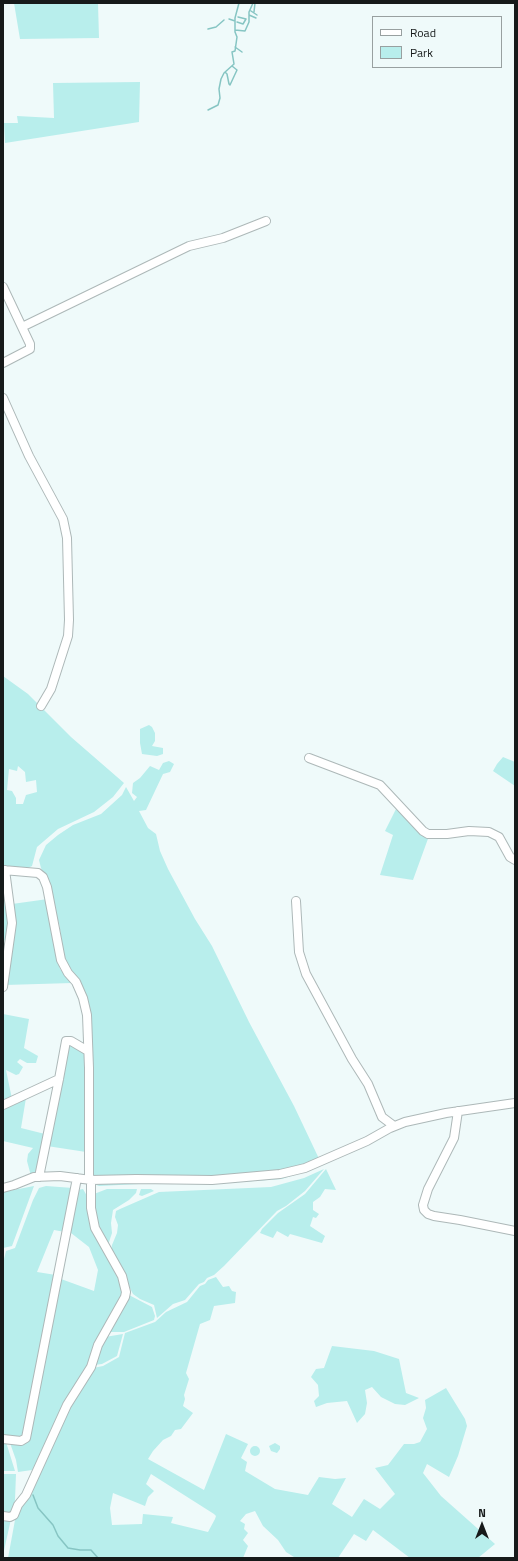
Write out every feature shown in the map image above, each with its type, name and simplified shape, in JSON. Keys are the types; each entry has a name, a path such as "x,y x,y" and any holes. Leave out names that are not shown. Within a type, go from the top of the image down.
{"street":[{"path":"22,327 189,246 223,238 266,221"},
{"path":"3,287 30,344 30,349 3,362"},
{"path":"3,398 29,456 63,519 67,538 68,636 51,689 42,706"},
{"path":"309,758 380,785 422,831 428,834 446,834 469,831 489,832 499,837 510,857 515,860"},
{"path":"3,987 12,923 4,870 38,873 47,887 61,960 68,973 76,982 83,998 87,1015 89,1176 91,1180 91,1208 95,1228 122,1276 126,1292 125,1297 98,1345 91,1367 67,1405 26,1495 18,1505 14,1515 10,1517 3,1516"},
{"path":"296,902 299,952 306,974 352,1060 368,1084 382,1117 394,1126"},
{"path":"39,1177 60,1079 66,1041 71,1041 88,1051"},
{"path":"3,1105 60,1079"},
{"path":"3,1188 34,1177 60,1176 91,1180 212,1180 280,1174 294,1171 316,1163 367,1141 394,1126 422,1118 458,1111 515,1103"},
{"path":"458,1111 454,1138 428,1189 423,1205 424,1210 428,1214 434,1216 515,1232"},
{"path":"3,1439 20,1441 26,1438 77,1178"}],"green space":[{"path":"14,3 98,3 99,38 20,39"},
{"path":"140,82 139,122 5,143 4,123 18,123 17,116 54,118 53,83"},
{"path":"3,676 28,694 71,737 124,783 113,797 94,812 58,829 37,847 32,866 28,868 3,867","holes":["18,766 25,772 26,782 36,780 37,792 26,795 23,804 16,804 16,798 12,791 7,790 9,769 17,771"]},
{"path":"149,725 155,733 155,741 152,746 163,748 163,754 157,756 142,754 140,729"},
{"path":"503,757 515,762 515,786 493,771"},
{"path":"169,761 174,764 170,772 163,774 146,810 139,811 148,828 156,834 160,851 168,869 195,919 212,946 249,1022 294,1106 322,1165 282,1179 213,1184 139,1184 99,1186 94,1184 91,1178 89,1010 65,962 59,923 54,910 53,897 39,860 46,845 73,825 101,814 122,795 126,787 134,801 137,797 132,793 133,783 140,778 150,766 159,770 163,763"},
{"path":"398,805 429,836 413,880 380,875 393,835 385,831"},
{"path":"3,873 9,926 7,941 3,940"},
{"path":"48,899 55,951 60,969 72,983 5,985 12,904"},
{"path":"3,1014 29,1019 24,1048 38,1056 36,1063 27,1063 20,1059 17,1062 23,1067 19,1074 16,1075 6,1070 12,1099 3,1102"},
{"path":"68,1043 86,1053 86,1152 47,1146"},
{"path":"26,1098 21,1128 45,1134 37,1176 31,1176 27,1161 28,1154 33,1148 3,1141 3,1108"},
{"path":"324,1169 305,1191 277,1211 214,1275 199,1284 185,1300 173,1304 157,1318 154,1305 133,1294 111,1252 118,1225 115,1217 116,1211 159,1192 271,1187 304,1178"},
{"path":"326,1169 336,1190 325,1189 320,1197 313,1202 313,1210 319,1214 316,1218 313,1217 310,1226 325,1236 322,1243 290,1234 288,1237 277,1231 273,1238 260,1233 278,1213 305,1194"},
{"path":"34,1186 12,1246 3,1248 3,1192"},
{"path":"46,1186 73,1188 65,1232 54,1230 37,1272 56,1275 23,1436 19,1438 3,1437 3,1263 6,1251 15,1248 39,1188"},
{"path":"83,1189 87,1196 88,1212 118,1276 122,1290 122,1298 109,1323 97,1339 87,1365 38,1461 32,1470 18,1472 16,1460 10,1443 25,1443 61,1279 94,1291 98,1270 89,1247 71,1233 72,1217 78,1190"},
{"path":"107,1189 137,1189 136,1193 129,1200 113,1210 111,1223 112,1233 108,1245 95,1220 94,1194"},
{"path":"141,1189 151,1189 154,1191 142,1196 139,1195"},
{"path":"216,1277 223,1287 229,1286 232,1291 236,1292 235,1303 214,1306 210,1320 200,1324 186,1373 189,1379 184,1395 185,1399 183,1406 193,1413 181,1429 175,1430 171,1436 163,1440 148,1459 204,1490 226,1434 248,1444 241,1458 247,1462 245,1471 275,1489 308,1495 319,1477 335,1479 346,1478 332,1504 352,1517 364,1499 380,1509 395,1494 375,1468 388,1465 404,1444 414,1444 420,1442 427,1429 423,1418 426,1408 425,1400 446,1388 465,1419 467,1426 458,1456 449,1477 427,1464 423,1473 441,1496 495,1544 478,1558 410,1558 373,1530 366,1541 354,1534 338,1558 294,1557 286,1552 278,1540 263,1526 255,1511 246,1514 240,1521 245,1524 244,1529 248,1533 243,1540 248,1546 243,1558 8,1558 15,1520 75,1398 93,1368 103,1366 119,1357 125,1333 155,1322 166,1312 187,1302 200,1286 205,1284 208,1280","holes":["151,1474 216,1516 208,1532 171,1523 173,1517 143,1514 142,1524 112,1525 110,1508 113,1493 145,1506 148,1497 154,1491 146,1484"]},
{"path":"129,1295 152,1307 155,1316 154,1320 124,1332 111,1332 110,1329"},
{"path":"123,1334 117,1356 102,1364 94,1365 105,1337"},
{"path":"332,1346 374,1351 399,1359 406,1393 419,1398 405,1405 395,1404 381,1397 372,1387 365,1390 367,1403 365,1414 357,1423 347,1401 327,1403 316,1407 314,1401 319,1396 318,1385 311,1377 316,1369 324,1368"},
{"path":"3,1442 6,1442 15,1471 3,1471"},
{"path":"275,1443 280,1446 277,1453 271,1451 269,1446"},
{"path":"253,1446 257,1446 260,1451 257,1456 253,1456 250,1453 250,1449"},
{"path":"3,1474 16,1474 15,1500 11,1514 3,1514"},
{"path":"3,1518 11,1519 3,1555"}],"waterway":[{"path":"208,110 218,105 221,79 224,73 234,64 232,52 235,51 237,37 235,32 235,18 239,3"},
{"path":"235,30 245,31 249,22 249,12 253,3"},
{"path":"254,12 255,3"},
{"path":"251,11 257,15"},
{"path":"249,15 256,18"},
{"path":"237,22 243,24 246,19 238,17"},
{"path":"229,19 235,21"},
{"path":"208,29 216,27 224,20"},
{"path":"235,47 242,52"},
{"path":"225,72 230,85 237,70 232,66"},
{"path":"33,1495 38,1508 53,1525 58,1536 68,1548 91,1550 98,1558"}]}
